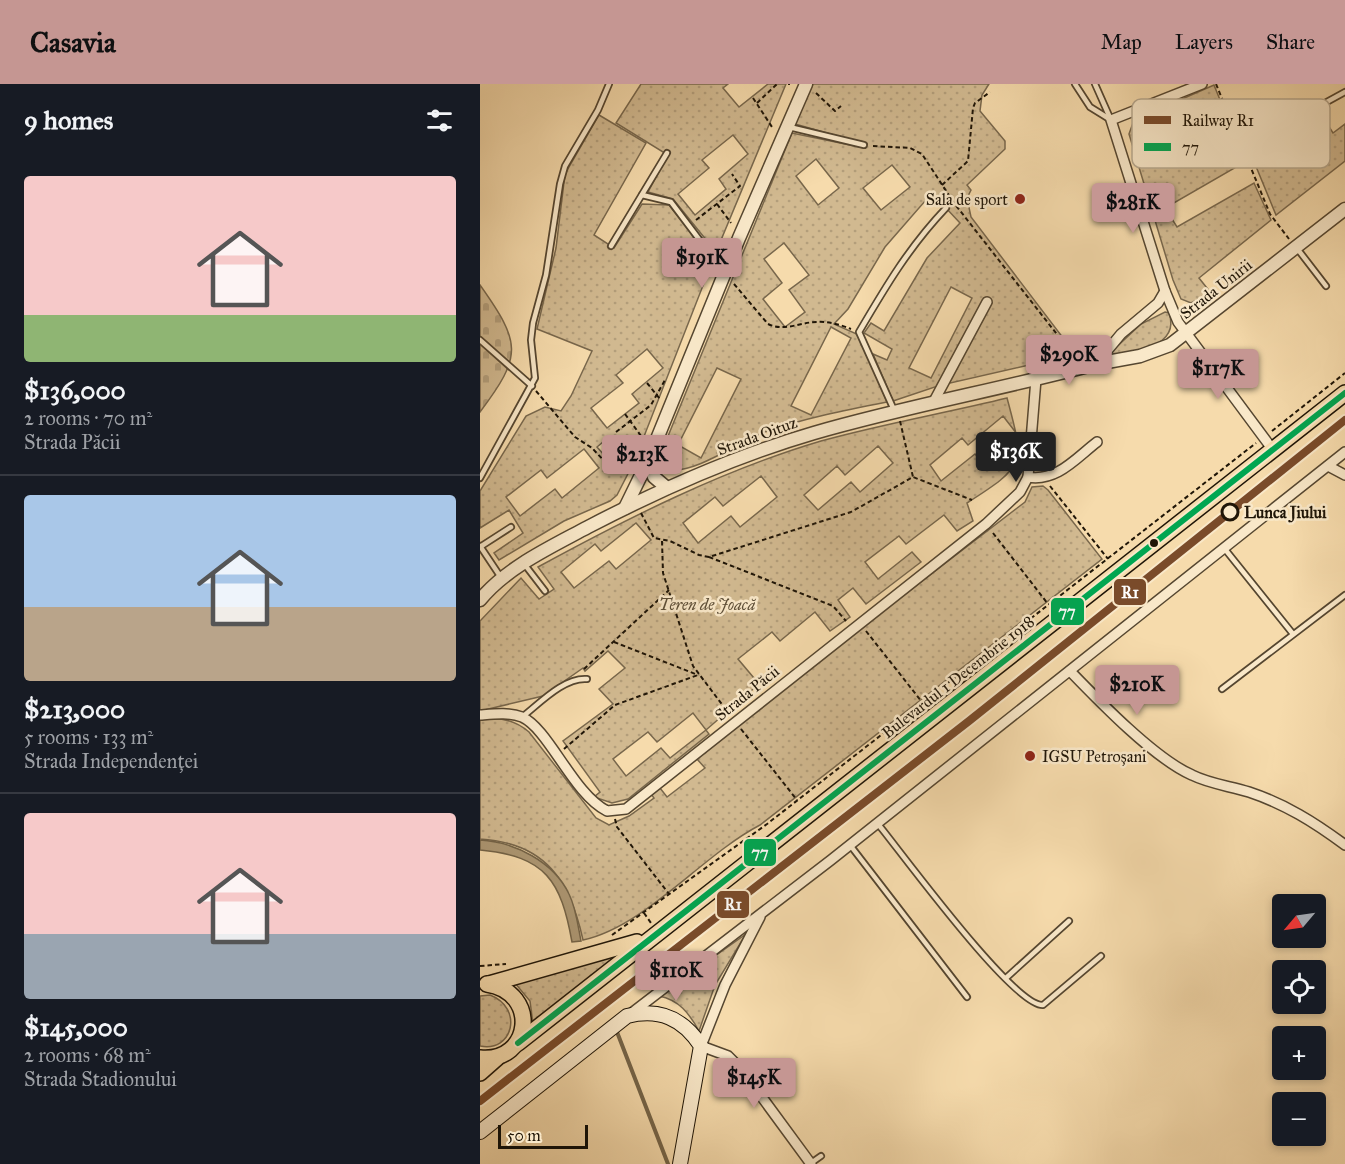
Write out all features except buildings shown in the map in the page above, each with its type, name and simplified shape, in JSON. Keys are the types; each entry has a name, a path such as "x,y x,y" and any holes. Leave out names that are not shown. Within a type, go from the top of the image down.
{"main road":[{"name":"Bulevardul 1 Decembrie 1918","path":"480,1073 646,940 694,906 1345,393"},
{"name":"Bulevardul 1 Decembrie 1918","path":"485,984 646,940"},
{"path":"485,984 507,991 520,1005 524,1018 523,1031 518,1043"},
{"path":"480,1132 627,1016 650,1012 671,1017 687,1027 701,1046 680,1164"},
{"path":"480,1058 497,1058"}],"street":[{"path":"1164,99 1202,84"},
{"path":"631,505 786,126 808,85"},
{"path":"1132,112 1111,120 1166,291 1186,335"},
{"name":"Strada Unirii","path":"1273,450 1186,335 1345,209"},
{"path":"1096,364 1122,334 1158,303 1166,291"},
{"path":"933,403 987,302"},
{"name":"Strada Oituz","path":"480,600 502,579 523,564 631,505 666,488 785,442 897,417 933,403 1153,352 1186,335"},
{"path":"1036,379 1028,477 1044,479 1055,475 1097,441"},
{"path":"627,1016 850,846 1345,452"},
{"path":"648,461 654,477 666,488"},
{"path":"1328,466 1345,475"},
{"name":"Strada Păcii","path":"614,812 626,809 855,625 986,524 1020,492 1028,477"},
{"path":"1070,670 1124,722 1176,766 1192,776 1280,803 1304,816 1345,844"},
{"path":"480,715 509,714 522,717 535,729 591,800 602,808 614,812"},
{"path":"761,915 725,985 701,1046 728,1056 742,1070 811,1164"}],"lane":[{"path":"480,478 532,386 535,368 531,340 532,323 546,275 560,184 565,166 598,110 609,84"},
{"path":"1075,84 1090,107 1111,120"},
{"path":"1095,84 1111,120"},
{"path":"1330,100 1345,92"},
{"path":"786,126 864,145"},
{"path":"611,246 667,153"},
{"path":"642,195 670,202 725,273"},
{"path":"897,417 859,332 902,260 946,208"},
{"path":"1296,247 1326,286"},
{"path":"480,340 532,386"},
{"path":"502,579 480,547 511,527"},
{"path":"1224,548 1293,634"},
{"path":"523,564 545,591"},
{"path":"1222,688 1345,595"},
{"path":"522,717 567,684 580,678 587,679"},
{"path":"878,823 990,964 1033,1003 1043,1005 1101,956"},
{"path":"850,846 967,997"},
{"path":"1006,978 1069,921"},
{"path":"811,1164 821,1156"}],"path":[{"path":"756,103 777,84"},
{"path":"1216,84 1222,99"},
{"path":"808,85 835,111 841,106"},
{"path":"942,185 968,161 971,150 973,108 990,92"},
{"path":"753,98 772,127"},
{"path":"864,145 909,148 922,154 942,185 1074,357"},
{"path":"1251,168 1270,214 1296,247"},
{"path":"696,220 740,186 732,174"},
{"path":"717,204 731,223"},
{"path":"725,273 768,324 785,328 818,321 859,332"},
{"path":"611,935 797,800 1345,373"},
{"path":"616,432 651,405 665,380"},
{"path":"647,383 662,401"},
{"path":"532,386 575,437 592,448 608,465 623,466 640,479"},
{"path":"625,414 646,442"},
{"path":"897,417 914,477"},
{"path":"914,477 972,500"},
{"path":"709,557 850,512 914,477"},
{"path":"1044,479 1108,558"},
{"path":"631,505 654,538 670,541 699,555 833,606 855,625 922,702"},
{"path":"986,524 1048,604"},
{"path":"662,541 663,573 698,675 797,800"},
{"path":"584,669 669,590"},
{"path":"614,642 698,675"},
{"path":"572,740 615,705 698,675"},
{"path":"614,812 617,827 669,894"},
{"path":"480,966 510,964"}],"green space":[{"path":"641,84 728,84 723,88 739,107 768,84 786,84 716,252 673,199 648,192 668,155 616,123","holes":["733,135 748,154 719,179 726,189 695,215 678,194 709,168 702,160"]},
{"path":"813,84 989,84 982,95 980,111 1005,141 1005,149 967,185 971,190 967,198 971,217 1073,351 1055,359 946,384 990,301 985,298 938,386 893,401 873,354 887,360 892,349 864,333 871,323 884,331 927,258 960,223 932,193 885,247 848,309 834,324 859,335 887,402 780,427 693,466 671,470 664,459 664,446 792,133 865,148 866,144 795,124","holes":["816,159 839,188 818,205 796,176","892,165 910,187 881,210 863,188","784,243 809,275 789,290 805,312 785,327 763,299 782,283 764,259","951,287 972,298 931,378 909,368","831,327 851,338 811,415 791,406","717,368 741,379 701,458 678,445"]},
{"path":"1214,85 1220,99 1182,99"},
{"path":"599,115 646,143 594,235 614,248 642,204 669,205 713,260 634,462 617,495 610,501 564,521 499,560 494,553 523,533 509,510 480,528 480,491 526,416 545,407 561,411 571,396 592,351 537,329 556,248 565,174","holes":["647,349 663,368 632,394 639,403 607,428 591,408 623,383 616,375","609,437 625,454 613,465 597,447","584,449 599,468 562,498 555,489 520,516 506,497 541,470 547,478"]},
{"path":"1345,124 1345,161 1276,215 1257,168 1330,168 1330,128 1333,133"},
{"path":"1132,126 1132,144 1129,134"},
{"path":"1139,168 1235,168 1165,208 1177,227 1254,183 1271,220 1199,278 1211,293 1191,303 1181,299 1173,280"},
{"path":"480,285 503,321 512,349 504,376 480,412"},
{"path":"1165,312 1169,313 1171,325 1168,334 1161,341 1141,350 1108,355 1141,324"},
{"name":"Teren de Joacă","path":"1007,398 1015,432 1003,416 968,445 962,438 930,465 941,481 975,454 982,462 1016,435 1018,450 1010,471 967,503 973,521 957,531 944,515 906,544 899,536 865,562 878,579 912,552 921,562 866,604 853,588 838,600 850,617 830,631 815,612 780,641 772,632 738,659 759,684 706,730 709,734 628,799 612,803 594,797 600,792 563,741 613,704 599,689 625,668 608,651 585,671 583,668 543,696 480,711 480,621 521,578 539,599 554,589 538,567 676,496 748,466 821,441","holes":["878,446 893,463 860,492 851,482 818,510 804,495 837,466 845,475","761,476 777,497 740,527 731,516 698,543 683,523 715,497 723,506","636,523 651,540 616,569 609,561 574,588 561,572 595,544 601,551","693,713 706,730 670,758 661,748 626,776 613,759 648,732 657,742"]},
{"path":"1043,486 1102,559 760,825 738,838 651,906 629,920 606,932 583,940 571,900 551,869 538,857 522,848 503,842 480,839 480,720 494,718 506,720 518,724 529,732 596,818 609,825 629,816 654,798 651,794 660,788 667,797 705,768 697,759 840,644 1025,502 1032,487"},
{"path":"746,934 715,985 699,1031 683,1008 659,996"},
{"path":"611,954 614,957 613,961 533,1024 530,1001 514,982"},
{"path":"490,995 501,1001 507,1009 510,1028 507,1036 500,1043 480,1046 480,996"}],"shaded area":[{"path":"480,840 520,850 554,872 571,899 581,941 572,942 562,903 547,875 521,858 480,850"}],"waterway":[{"path":"617,1032 668,1164"}],"rail line":[{"name":"R1","path":"480,1101 969,721 1345,420"}],"transit line":[{"name":"77","path":"518,1043 1345,393"}],"place":[{"name":"Sala de sport","path":"1020,199"},
{"name":"Lunca Jiului","path":"1230,512"},
{"name":"IGSU Petroșani","path":"1030,756"}]}
